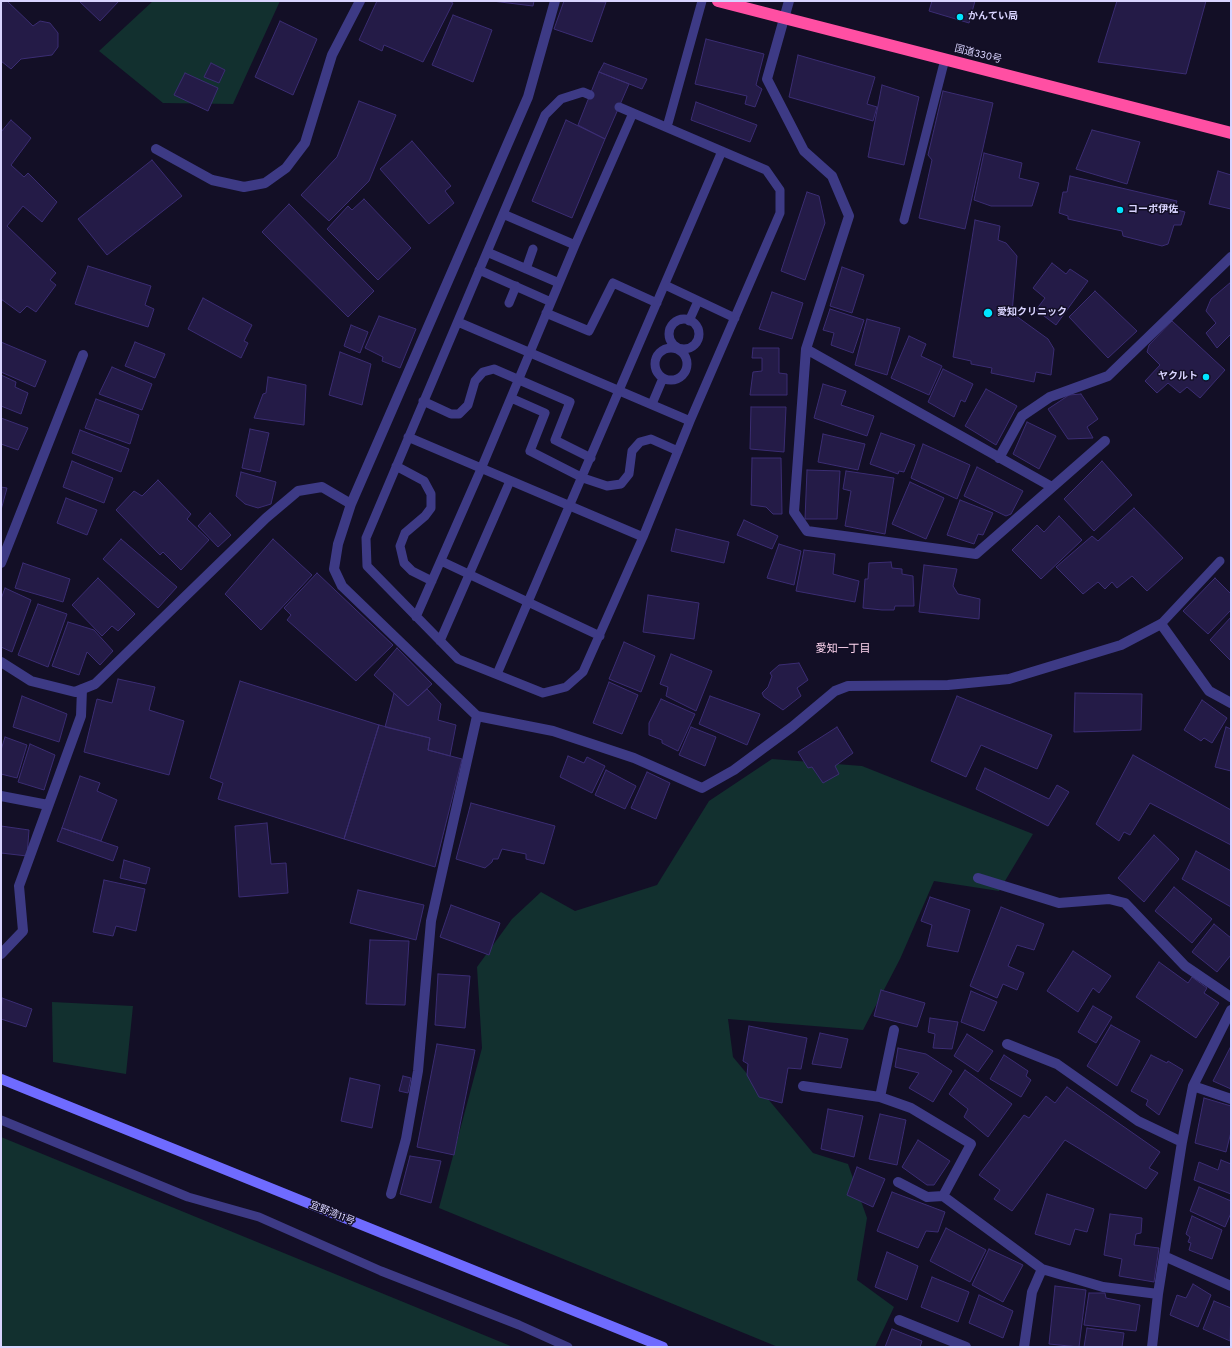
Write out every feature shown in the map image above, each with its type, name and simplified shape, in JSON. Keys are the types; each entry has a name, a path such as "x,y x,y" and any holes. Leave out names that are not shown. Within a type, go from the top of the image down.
{"highway":[{"name":"国道330号","path":"718,1 1231,133"}],"street":[{"path":"156,149 212,180 244,187 265,183 286,168 305,144 332,55 360,1"},
{"path":"555,1 528,97 352,504 338,544 334,569 342,586 478,716 553,731 634,758 702,788 734,770 792,727 835,691 848,686 948,685 1009,679 1121,645 1161,624 1208,691 1231,703"},
{"path":"789,1 767,79 804,151 832,176 849,216 806,349 794,512 807,531 976,554 1105,441"},
{"path":"999,458 1022,416 1050,397 1108,376 1231,257"},
{"path":"806,349 1052,487"},
{"path":"1,563 83,355"},
{"path":"1,662 31,681 75,692 95,684 266,518 298,491 322,487 352,504"},
{"path":"1,954 23,931 19,886 81,716 82,689"},
{"path":"391,1194 406,1139 418,1072 431,920 478,716"},
{"path":"1,796 48,805"},
{"path":"978,878 1059,904 1109,899 1125,903 1185,966 1231,997"},
{"path":"1152,1347 1158,1294 1182,1142 1193,1086 1231,1010"},
{"path":"880,1097 894,1030"},
{"path":"1007,1044 1057,1064 1138,1122 1182,1142"},
{"name":"宜野湾11号","path":"1,1079 664,1347"},
{"path":"803,1086 880,1097 911,1108 971,1144 942,1196"},
{"path":"1193,1086 1231,1099"},
{"path":"898,1182 927,1197 942,1196 1042,1269 1103,1287 1158,1294"},
{"path":"1164,1256 1231,1286"},
{"path":"1024,1347 1032,1292 1042,1269"},
{"path":"899,1320 966,1347"}],"lane":[{"path":"667,127 702,1"},
{"path":"904,220 945,59"},
{"path":"590,95 583,92 561,98 545,115 366,538 367,566 458,659 543,693 566,687 583,672 643,537 690,421 780,213 780,190 766,170 619,107"},
{"path":"416,617 481,469 558,283 633,113"},
{"path":"497,674 583,478 722,151"},
{"path":"503,214 575,244"},
{"path":"526,269 533,249"},
{"path":"487,252 558,283"},
{"path":"480,270 551,302"},
{"path":"546,313 589,331 613,283 657,303"},
{"path":"665,285 735,318"},
{"path":"509,303 516,286"},
{"path":"690,320 698,301"},
{"path":"690,320 685,319 675,322 669,330 670,340 676,348 684,355 687,360 685,371 678,378 663,378 656,371 656,356 665,349 676,348 686,350 697,341 697,327 690,320"},
{"path":"458,322 690,421"},
{"path":"423,401 451,414 459,414 468,405 475,381 483,372 494,369 570,402 555,440 591,458"},
{"path":"652,404 663,378"},
{"path":"511,398 545,413 530,451 583,478 607,486 621,484 629,474 632,451 640,442 651,439 678,451"},
{"path":"408,437 643,537"},
{"path":"396,466 424,480 431,494 431,508 425,516 405,532 400,546 404,564 412,571 432,581"},
{"path":"440,641 510,481"},
{"path":"441,561 600,636"},
{"path":"1161,624 1220,561"},
{"path":"1,1120 188,1197 259,1217 381,1271 519,1325 568,1347"}],"green space":[{"path":"153,1 280,1 233,104 163,103 99,51"},
{"path":"772,759 862,766 1033,834 999,891 934,881 900,959 863,1030 728,1019 733,1057 813,1153 848,1164 867,1218 857,1280 894,1307 875,1347 778,1347 439,1208 482,1048 477,967 512,919 541,892 575,911 657,885 709,801"},
{"path":"52,1002 133,1006 126,1074 53,1062"},
{"path":"1,1137 513,1347 1,1347"}],"building":[{"path":"1,1 7,1 33,26 40,21 50,23 58,33 58,47 52,55 21,59 11,69 1,61"},
{"path":"79,1 119,1 100,21"},
{"path":"377,1 449,1 453,3 423,62 384,45 382,51 359,40"},
{"path":"492,1 534,1 533,6"},
{"path":"564,1 606,2 592,42 554,29"},
{"name":"かんてい局","path":"932,1 975,1 969,23 929,11"},
{"path":"1117,1 1206,1 1186,74 1098,62"},
{"path":"453,15 492,30 473,82 432,65"},
{"path":"280,21 317,39 293,95 255,77"},
{"path":"706,39 764,54 756,85 762,89 755,107 745,104 747,96 695,84"},
{"path":"798,55 875,77 867,104 877,107 873,121 789,97"},
{"path":"211,63 225,70 219,83 204,77"},
{"path":"604,63 647,79 642,89 599,72"},
{"path":"599,72 629,84 605,139 578,125"},
{"path":"185,73 218,88 208,111 174,95"},
{"path":"882,85 919,97 904,165 868,157"},
{"path":"943,91 993,103 965,229 919,218 932,160 928,155"},
{"path":"359,101 396,115 369,181 329,221 301,195 337,157"},
{"path":"696,102 757,125 750,142 691,120"},
{"path":"11,120 31,138 11,165 24,177 28,173 57,202 42,222 23,206 7,226 56,273 50,280 56,285 36,312 27,306 20,313 1,299 1,132"},
{"path":"566,120 605,139 572,218 532,201"},
{"path":"1092,130 1140,142 1127,184 1076,169"},
{"path":"412,141 451,186 445,191 454,203 429,224 380,169"},
{"path":"984,153 1022,163 1019,178 1039,183 1032,206 991,206 974,200"},
{"path":"152,160 182,196 107,255 78,219"},
{"path":"1218,171 1231,175 1231,209 1209,204"},
{"name":"コーポ伊佐","path":"1070,176 1177,201 1174,209 1185,212 1181,225 1174,225 1168,244 1162,246 1123,236 1122,231 1068,219 1068,216 1059,213 1063,192 1067,192"},
{"path":"807,192 819,196 825,223 805,280 781,271"},
{"path":"364,199 411,248 378,280 327,229 348,206 352,210"},
{"path":"289,204 374,291 348,317 262,232"},
{"path":"975,220 1000,226 998,240 1006,243 1017,256 1012,313 1048,339 1054,349 1051,375 1036,372 1034,382 991,373 992,368 971,364 971,361 953,357"},
{"path":"1052,263 1066,274 1070,269 1088,281 1056,325 1036,310 1045,298 1033,288"},
{"path":"88,266 151,286 145,305 154,309 148,327 75,304"},
{"path":"842,267 864,275 852,313 830,306"},
{"path":"1231,282 1231,336 1230,335 1217,348 1206,333 1216,323 1206,311 1211,299"},
{"path":"1095,291 1137,331 1108,358 1069,317"},
{"path":"772,292 803,303 792,339 759,329"},
{"path":"203,298 252,325 244,341 248,343 241,358 188,329"},
{"path":"830,309 864,320 853,353 831,345 834,333 823,330"},
{"path":"379,316 416,329 400,368 382,361 383,357 365,348"},
{"path":"867,319 900,328 887,375 855,365"},
{"path":"1172,321 1225,370 1200,398 1187,387 1180,393 1168,383 1157,393 1145,381 1160,365 1147,352 1149,345"},
{"path":"351,325 368,332 360,353 344,346"},
{"path":"909,336 926,344 921,356 942,366 929,395 891,378"},
{"path":"1,342 46,361 35,387 1,372"},
{"path":"135,342 165,354 155,378 125,366"},
{"path":"753,348 779,348 779,373 787,374 787,395 750,395 753,372 762,371 762,358 752,358"},
{"path":"340,352 371,364 362,405 329,395"},
{"path":"112,367 152,384 142,410 99,394"},
{"path":"943,369 973,384 965,402 961,400 954,417 928,402"},
{"path":"1,375 16,382 15,387 28,393 21,414 1,406"},
{"path":"268,377 306,385 304,425 254,418 263,394 266,393"},
{"path":"823,384 846,391 841,405 874,416 867,436 814,418"},
{"path":"986,389 1017,406 996,445 965,426"},
{"path":"1081,394 1098,419 1087,427 1093,438 1068,439 1048,409 1069,395"},
{"path":"96,399 139,415 130,444 85,428"},
{"path":"751,407 786,407 784,452 750,449"},
{"path":"1,418 28,428 18,450 1,444"},
{"path":"1027,422 1056,436 1039,469 1013,454"},
{"path":"250,429 269,433 260,472 242,468"},
{"path":"80,430 129,449 121,472 72,453"},
{"path":"881,433 915,445 904,472 899,471 898,474 870,464"},
{"path":"823,434 865,444 858,470 818,462"},
{"path":"923,444 970,465 957,499 911,478"},
{"path":"752,458 781,458 782,514 773,514 766,507 751,505"},
{"path":"72,461 113,478 104,503 63,487"},
{"path":"1102,461 1132,495 1094,531 1064,499"},
{"path":"977,467 1023,491 1011,514 1006,516 964,496"},
{"path":"807,470 840,471 837,519 805,519"},
{"path":"846,471 894,478 885,534 845,526 851,491 843,489"},
{"path":"241,472 276,482 271,504 258,508 245,504 236,496"},
{"path":"158,480 191,514 187,519 209,540 181,570 163,552 160,555 116,510 134,491 142,496"},
{"path":"910,482 944,498 926,539 892,524"},
{"path":"1,487 7,488 1,510"},
{"path":"66,498 97,510 87,535 57,523"},
{"path":"960,500 993,513 983,535 978,534 974,544 947,535"},
{"path":"1134,508 1183,558 1147,591 1132,576 1117,588 1112,582 1105,589 1098,582 1083,594 1056,567 1092,536 1098,541"},
{"path":"210,513 231,535 218,547 198,526"},
{"path":"1059,516 1082,540 1041,579 1012,550 1037,525 1044,532"},
{"path":"744,520 778,536 772,549 737,535"},
{"path":"676,529 729,542 724,563 671,551"},
{"path":"121,539 177,587 158,608 103,559"},
{"path":"273,539 312,575 261,630 225,594"},
{"path":"779,544 801,551 794,585 767,578"},
{"path":"804,550 835,554 833,574 859,581 855,602 796,591"},
{"path":"891,562 892,568 902,569 902,574 913,576 914,606 895,606 894,610 863,608 865,579 868,579 869,563"},
{"path":"23,563 70,579 63,602 15,588"},
{"path":"924,565 957,569 953,586 958,594 980,599 979,619 919,612"},
{"path":"317,573 393,645 356,681 287,620 291,615 284,608"},
{"path":"98,578 135,614 118,631 112,626 102,636 72,605"},
{"path":"1215,578 1231,594 1231,610 1208,634 1183,611"},
{"path":"5,588 31,600 12,652 1,647 1,599"},
{"path":"648,595 699,603 694,639 643,632"},
{"path":"38,604 67,614 48,667 18,655"},
{"path":"1231,617 1231,661 1210,640"},
{"path":"68,622 94,630 113,651 100,665 87,652 79,675 52,666"},
{"path":"624,642 655,656 641,692 609,679"},
{"path":"397,648 432,684 408,706 374,675"},
{"path":"671,654 712,671 696,711 666,696 668,687 660,684"},
{"path":"799,663 808,680 797,688 801,696 783,710 764,697 762,693 768,687 772,676 770,673 779,665"},
{"path":"118,679 155,687 149,710 184,721 169,775 84,752 97,699 112,703"},
{"path":"240,681 379,725 344,839 218,799 223,783 210,778"},
{"path":"609,682 638,695 622,734 593,723"},
{"path":"427,689 441,704 438,720 456,725 450,756 428,750 430,738 385,727 394,693 408,706"},
{"path":"1075,693 1142,694 1141,730 1074,732"},
{"path":"22,696 67,714 59,742 13,727"},
{"path":"710,696 760,714 747,745 699,724"},
{"path":"957,696 1052,735 1037,769 981,745 966,777 931,761"},
{"path":"661,699 695,714 678,751 662,743 662,740 649,735 649,723"},
{"path":"1202,700 1227,718 1212,743 1204,738 1201,741 1184,730"},
{"path":"379,725 430,738 428,750 462,759 435,867 344,839"},
{"path":"691,727 716,737 705,766 679,755"},
{"path":"837,727 853,753 835,766 839,774 823,783 812,767 808,768 798,752"},
{"path":"1226,727 1231,729 1231,771 1215,767"},
{"path":"5,737 27,745 17,778 1,774 1,750"},
{"path":"30,744 55,755 44,790 18,782"},
{"path":"1133,755 1231,810 1231,845 1150,803 1130,835 1124,832 1119,841 1096,824"},
{"path":"568,756 584,763 587,757 605,766 592,793 560,777"},
{"path":"985,768 1049,799 1057,785 1069,792 1048,826 976,789"},
{"path":"606,770 636,786 625,809 595,795"},
{"path":"647,772 670,783 656,819 631,808"},
{"path":"80,776 100,783 97,791 117,800 101,841 62,828"},
{"path":"471,803 555,826 544,864 526,859 526,854 502,849 498,859 493,859 492,862 485,868 456,859"},
{"path":"267,823 271,864 286,863 288,893 239,897 235,826"},
{"path":"1,826 29,830 27,856 1,853"},
{"path":"62,828 118,847 113,861 57,841"},
{"path":"1154,835 1179,859 1144,902 1118,878"},
{"path":"1196,851 1231,871 1231,907 1182,879"},
{"path":"124,860 150,868 146,884 120,878"},
{"path":"104,880 145,889 136,931 116,926 113,936 93,932"},
{"path":"1174,887 1212,919 1192,943 1155,911"},
{"path":"358,890 424,905 416,940 350,923"},
{"path":"930,897 970,910 958,952 927,946 932,925 921,921"},
{"path":"451,905 500,923 489,955 440,937"},
{"path":"1001,907 1044,924 1034,950 1017,945 1008,966 1024,973 1017,990 1003,984 997,998 970,986"},
{"path":"1214,924 1231,938 1231,955 1217,972 1192,952"},
{"path":"370,940 409,941 405,1005 366,1004"},
{"path":"1073,951 1111,976 1099,993 1093,988 1078,1012 1047,991"},
{"path":"1159,962 1188,983 1192,977 1207,988 1204,993 1219,1003 1196,1038 1136,997"},
{"path":"438,974 470,976 465,1028 435,1025"},
{"path":"881,990 925,1003 917,1027 874,1016"},
{"path":"971,991 997,1002 984,1031 961,1022"},
{"path":"2,998 32,1009 26,1027 1,1019"},
{"path":"1093,1006 1112,1017 1096,1043 1078,1032"},
{"path":"930,1018 958,1022 952,1049 933,1048 935,1034 928,1032"},
{"path":"1111,1025 1140,1041 1117,1086 1087,1066"},
{"path":"749,1026 807,1038 801,1069 788,1068 782,1103 759,1097 747,1075 748,1064 743,1061"},
{"path":"820,1033 848,1039 841,1068 812,1064"},
{"path":"967,1034 993,1051 978,1072 954,1056"},
{"path":"437,1044 475,1050 454,1155 417,1147"},
{"path":"1231,1046 1231,1089 1213,1081"},
{"path":"898,1048 926,1054 952,1071 933,1102 909,1088 919,1073 895,1067"},
{"path":"1004,1055 1028,1071 1026,1076 1031,1080 1021,1097 990,1079"},
{"path":"1151,1055 1167,1063 1168,1061 1183,1070 1159,1115 1146,1105 1148,1100 1131,1091"},
{"path":"965,1070 1012,1104 988,1137 964,1117 968,1109 949,1094"},
{"path":"403,1076 411,1078 408,1093 399,1091"},
{"path":"350,1078 380,1085 372,1128 341,1121"},
{"path":"1067,1087 1160,1152 1149,1168 1158,1173 1146,1189 1065,1140 1012,1211 994,1199 1000,1190 979,1175 1024,1115 1029,1118 1046,1096 1055,1103"},
{"path":"1204,1098 1231,1106 1231,1132 1226,1152 1195,1143"},
{"path":"828,1109 863,1116 854,1157 821,1149"},
{"path":"880,1114 906,1120 897,1165 869,1159"},
{"path":"918,1140 950,1161 934,1185 927,1185 902,1167"},
{"path":"410,1156 441,1161 431,1203 400,1194"},
{"path":"1221,1160 1231,1164 1231,1194 1194,1180 1199,1162 1218,1170"},
{"path":"857,1167 885,1179 873,1207 847,1195"},
{"path":"1199,1187 1231,1201 1231,1213 1225,1227 1190,1211"},
{"path":"892,1192 945,1212 938,1232 926,1231 918,1248 877,1231"},
{"path":"1047,1194 1094,1209 1087,1232 1075,1229 1070,1245 1035,1234"},
{"path":"1110,1214 1142,1218 1141,1233 1136,1234 1134,1245 1159,1248 1154,1282 1119,1276 1122,1259 1104,1255"},
{"path":"1192,1216 1222,1230 1212,1259 1189,1250 1191,1243 1188,1242 1190,1237 1186,1234"},
{"path":"946,1228 986,1250 970,1282 930,1261"},
{"path":"989,1249 1023,1265 1003,1302 972,1285"},
{"path":"887,1252 918,1266 907,1300 875,1287"},
{"path":"932,1277 969,1292 958,1322 921,1307"},
{"path":"1193,1284 1211,1295 1198,1327 1170,1315 1177,1295 1186,1298"},
{"path":"1055,1286 1086,1290 1079,1347 1049,1344"},
{"path":"1089,1293 1105,1293 1106,1298 1140,1305 1136,1331 1084,1325"},
{"path":"979,1295 1013,1311 1003,1338 969,1323"},
{"path":"1214,1301 1231,1308 1230,1341 1203,1329"},
{"path":"1087,1328 1124,1333 1122,1347 1084,1347"},
{"path":"892,1329 922,1341 920,1347 885,1347"}],"place":[{"name":"かんてい局","path":"960,17"},
{"name":"コーポ伊佐","path":"1120,210"},
{"name":"愛知クリニック","path":"988,313"},
{"name":"ヤクルト","path":"1206,377"}],"district":[{"name":"愛知一丁目","path":"843,650"}]}
